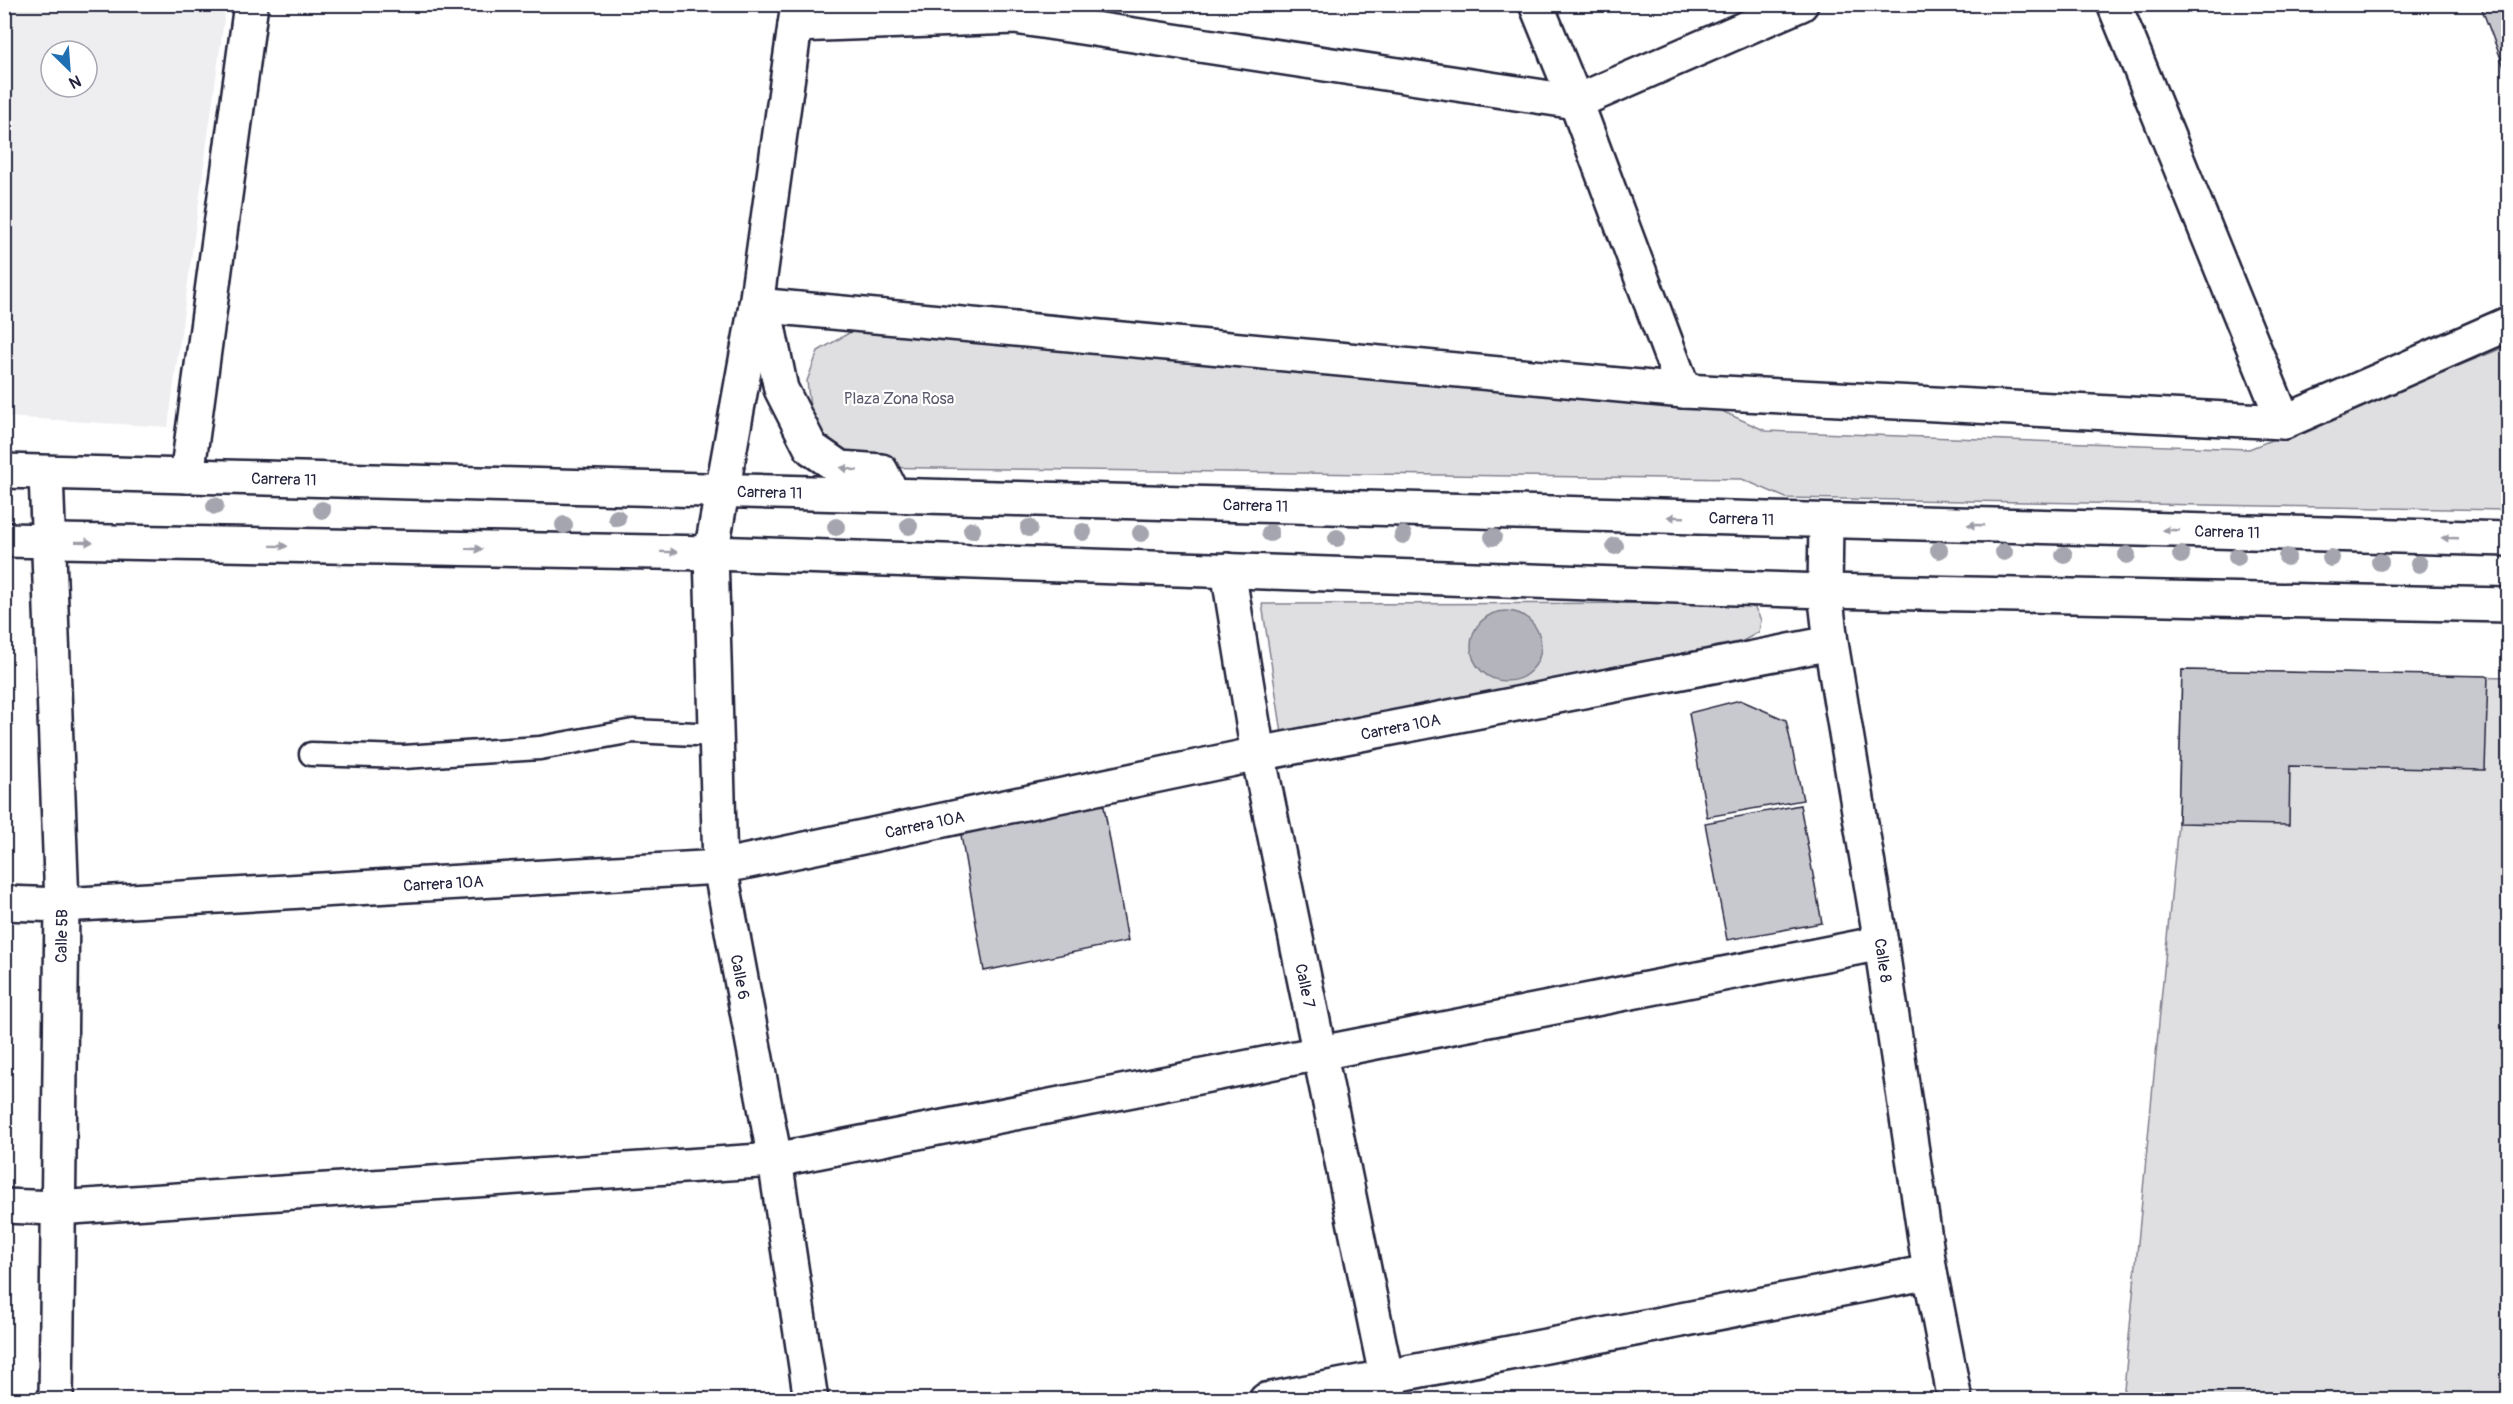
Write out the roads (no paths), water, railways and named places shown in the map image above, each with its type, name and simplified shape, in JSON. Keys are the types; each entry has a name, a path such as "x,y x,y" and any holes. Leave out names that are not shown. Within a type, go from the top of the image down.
{"street":[{"path":"187,476 251,4"},
{"path":"1015,17 1047,4"},
{"path":"1536,4 1576,102 1684,391"},
{"path":"796,15 1015,17 1576,102 1801,4"},
{"path":"2115,4 2284,422"},
{"name":"Calle 6","path":"796,15 756,305 711,553 720,867 775,1160 811,1400"},
{"path":"756,305 1684,391 2284,422 2508,324"},
{"path":"756,305 768,326 781,389 811,448 840,468 881,471 893,494"},
{"name":"Carrera 11","path":"4,471 2508,539"},
{"name":"Calle 5B","path":"46,473 62,905 56,1400"},
{"name":"Calle 8","path":"1826,521 1826,591 1831,643 1881,943 1930,1272 1955,1400"},
{"path":"4,540 711,553 1826,591 2508,604"},
{"name":"Calle 7","path":"1228,570 1258,754 1389,1388"},
{"name":"Carrera 10A","path":"4,903 62,905 720,867 1258,754 1831,643"},
{"path":"4,1206 57,1208 775,1160 1881,943"},
{"path":"1266,1400 1389,1388 1930,1272"}],"lane":[{"path":"312,754 404,757 540,748 633,731 716,735"}],"park label":[{"name":"Plaza Zona Rosa","path":"899,398"}]}
